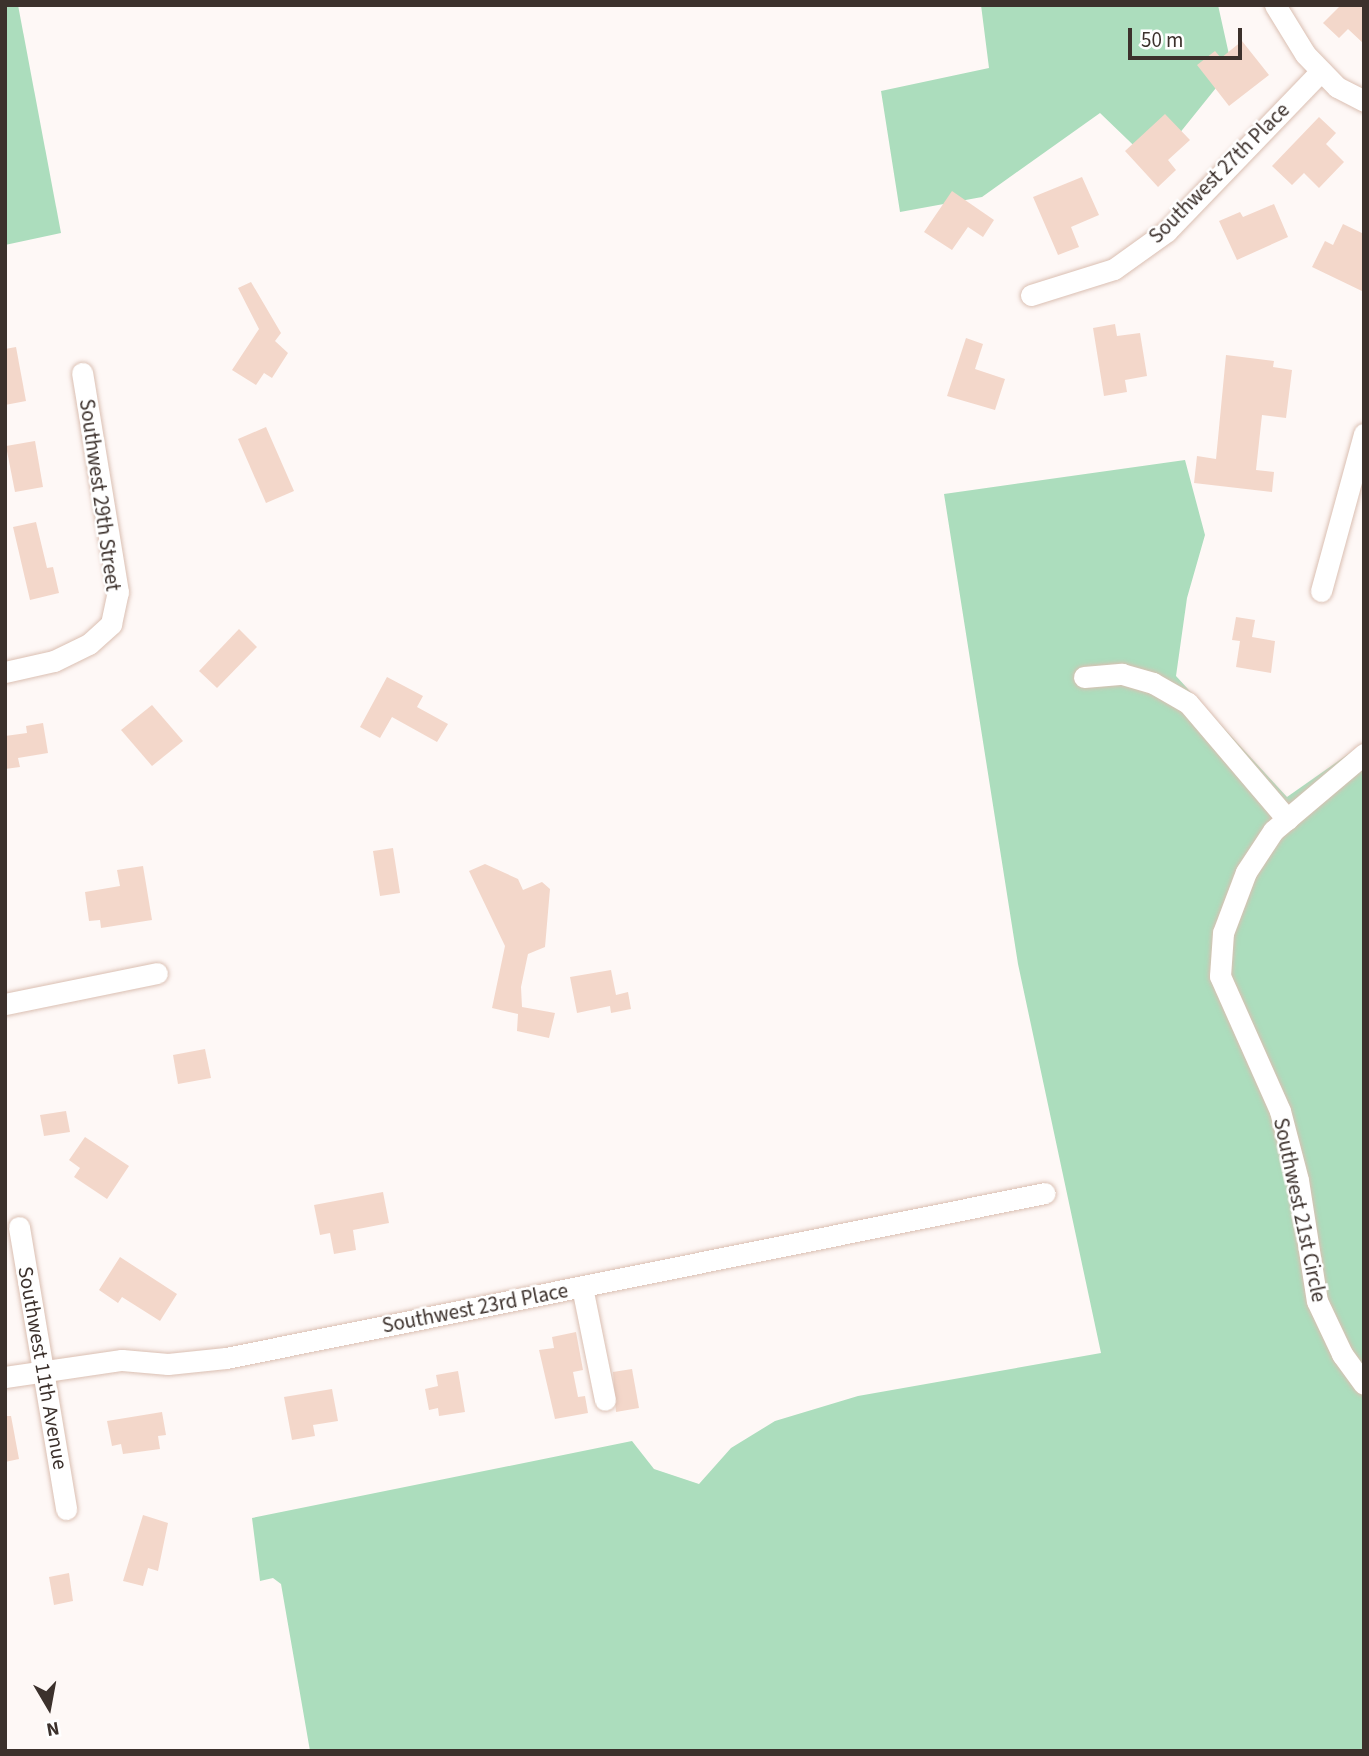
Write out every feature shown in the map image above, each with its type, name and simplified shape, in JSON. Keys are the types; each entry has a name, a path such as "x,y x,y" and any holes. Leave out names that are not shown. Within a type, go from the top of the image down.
{"street":[{"path":"1275,5 1321,71 1337,87 1364,101"},
{"name":"Southwest 27th Place","path":"1031,295 1114,269 1167,231 1321,71"},
{"name":"Southwest 29th Street","path":"5,672 54,661 89,644 111,624 118,592 82,373"},
{"path":"1321,591 1364,433"},
{"path":"1084,677 1122,674 1153,683 1188,703 1287,820"},
{"name":"Southwest 21st Circle","path":"1364,754 1287,820 1246,872 1223,933 1220,976 1280,1111 1298,1180 1317,1301 1342,1354 1364,1384"},
{"path":"5,1004 157,973"},
{"name":"Southwest 23rd Place","path":"5,1377 122,1360 168,1364 226,1358 1045,1193"},
{"name":"Southwest 11th Avenue","path":"19,1227 66,1509"},
{"path":"582,1287 605,1400"}],"green space":[{"path":"5,5 18,5 61,233 5,245"},
{"path":"981,5 1218,5 1232,68 1154,165 1100,113 982,197 900,212 881,91 989,68"},
{"path":"1185,460 1205,535 1187,598 1176,676 1287,797 1364,743 1364,1751 310,1751 281,1584 273,1578 260,1581 252,1518 632,1441 654,1469 699,1484 731,1448 775,1421 858,1396 1101,1353 1018,964 944,494"}],"building":[{"path":"1341,5 1364,5 1364,44 1348,29 1339,38 1323,23"},
{"path":"1242,41 1269,75 1229,106 1197,65 1215,51 1221,58"},
{"path":"1165,114 1190,140 1168,160 1176,170 1158,187 1125,151"},
{"path":"1319,117 1336,133 1326,144 1344,162 1319,188 1304,173 1292,185 1272,166"},
{"path":"1082,177 1099,215 1071,227 1079,247 1058,255 1033,197"},
{"path":"952,191 994,220 983,237 968,227 952,250 924,232"},
{"path":"1274,204 1288,237 1237,260 1219,221 1240,212 1243,217"},
{"path":"1343,224 1364,234 1364,292 1312,267 1325,241 1333,245"},
{"path":"251,282 281,333 275,341 288,353 272,378 264,373 256,385 232,370 259,329 238,288"},
{"path":"1115,324 1117,336 1140,333 1147,376 1125,380 1127,392 1104,396 1093,328"},
{"path":"966,338 983,344 975,369 1005,379 995,410 947,396"},
{"path":"16,347 26,401 5,405 5,349"},
{"path":"1226,355 1274,361 1273,367 1292,370 1286,418 1262,415 1256,470 1274,472 1272,492 1194,483 1197,456 1216,459"},
{"path":"266,427 294,491 266,503 238,439"},
{"path":"35,441 43,487 15,492 6,446"},
{"path":"36,522 47,568 53,567 59,593 30,600 13,527"},
{"path":"1236,617 1255,620 1252,637 1275,641 1271,673 1236,667 1240,641 1232,640"},
{"path":"239,629 257,647 217,688 199,671"},
{"path":"387,677 423,696 417,707 448,724 437,742 392,717 380,738 360,727"},
{"path":"152,705 183,741 152,766 121,730"},
{"path":"43,723 48,753 18,758 20,767 5,769 5,736 27,733 26,726"},
{"path":"393,848 400,893 380,896 373,851"},
{"path":"485,864 518,879 523,890 542,882 550,889 545,947 528,954 521,987 522,1007 555,1013 549,1038 517,1031 518,1014 492,1008 505,946 469,871"},
{"path":"143,866 152,920 101,928 100,920 89,921 85,892 120,886 117,870"},
{"path":"611,970 616,995 628,992 631,1009 611,1013 610,1006 577,1013 570,977"},
{"path":"205,1049 211,1078 178,1084 173,1055"},
{"path":"66,1111 70,1132 44,1136 40,1115"},
{"path":"85,1137 129,1166 107,1199 74,1177 80,1168 69,1160"},
{"path":"383,1192 389,1223 353,1230 356,1250 334,1254 330,1233 320,1235 314,1205"},
{"path":"120,1257 177,1294 160,1321 122,1297 118,1303 99,1290"},
{"path":"576,1332 583,1370 573,1372 578,1397 585,1396 588,1413 555,1419 539,1350 554,1348 552,1337"},
{"path":"632,1369 639,1408 616,1412 613,1372"},
{"path":"458,1371 465,1412 439,1416 438,1408 429,1410 425,1389 438,1386 436,1375"},
{"path":"332,1389 338,1421 313,1425 315,1436 292,1440 284,1397"},
{"path":"162,1412 166,1435 158,1436 160,1449 123,1454 121,1444 112,1446 107,1421"},
{"path":"5,1416 11,1416 19,1459 5,1462"},
{"path":"143,1515 168,1523 158,1571 148,1568 143,1586 123,1581"},
{"path":"69,1573 73,1601 54,1605 49,1577"}]}
